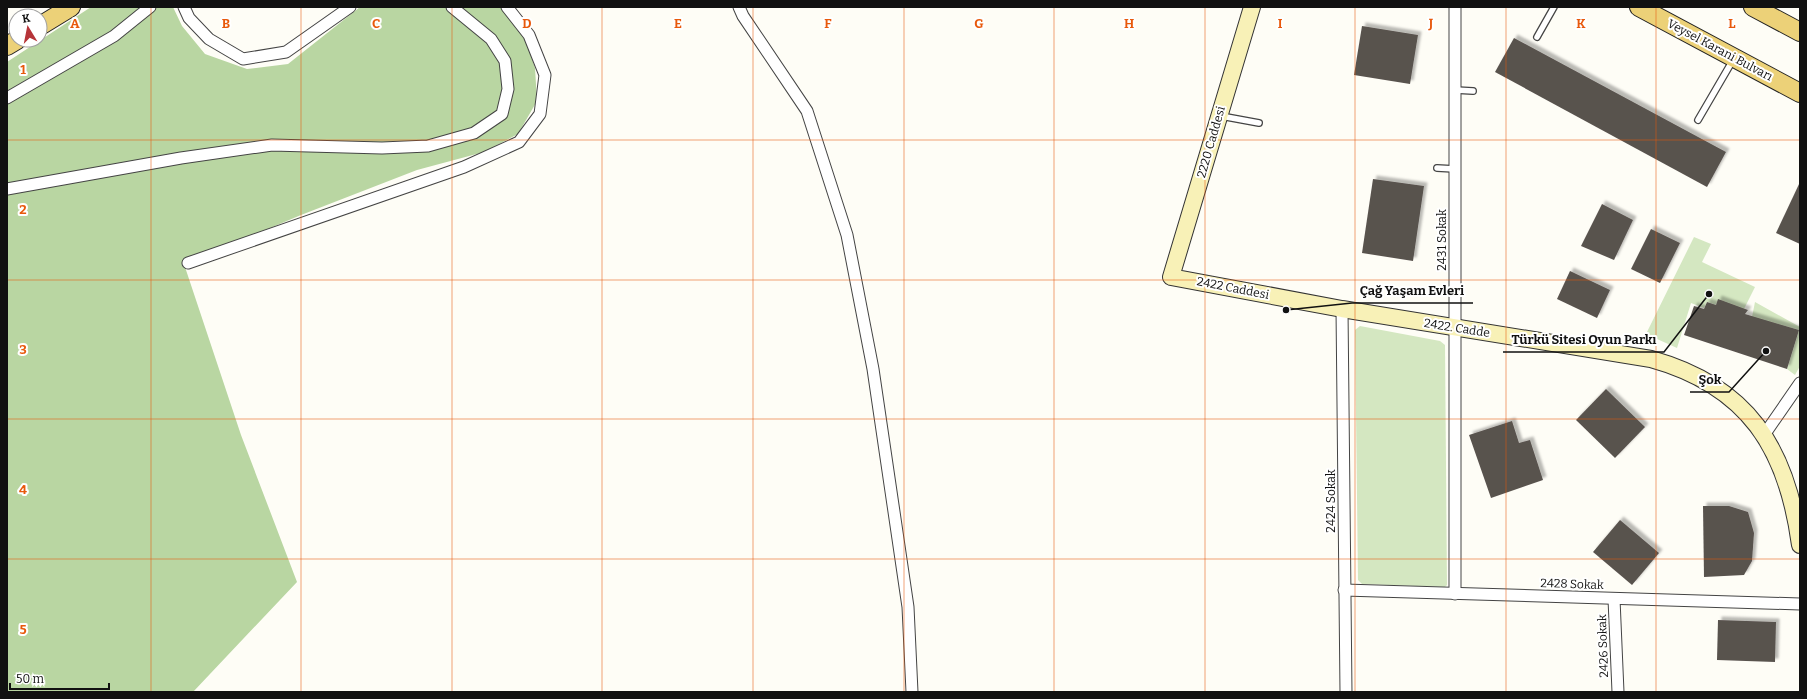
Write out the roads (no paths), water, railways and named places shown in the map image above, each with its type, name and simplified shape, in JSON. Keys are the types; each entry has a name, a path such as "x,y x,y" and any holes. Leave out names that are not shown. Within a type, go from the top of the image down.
{"main road":[{"path":"48,21 71,7"},
{"name":"Veysel Karani Bulvarı","path":"1640,7 1800,93"},
{"path":"1753,7 1800,32"}],"street":[{"path":"7,98 114,36 150,7"},
{"path":"184,7 189,18 209,39 243,59 286,52 350,7"},
{"path":"7,189 181,158 272,145 382,148 428,146 474,133 502,114 508,89 505,61 491,39 452,7"},
{"path":"188,263 464,167 519,142 540,114 545,75 529,35 507,7"},
{"path":"739,7 743,16 807,111 847,234 873,369 908,607 912,692"},
{"name":"2220 Caddesi","path":"1171,277 1252,7"},
{"name":"2431 Sokak","path":"1455,7 1455,594"},
{"name":"2422 Caddesi","path":"1171,277 1342,309"},
{"name":"2422. Cadde","path":"1342,309 1650,359 1676,366 1700,378 1724,393 1748,413 1764,434 1787,482 1795,513 1800,545"},
{"name":"2424 Sokak","path":"1342,309 1346,692"},
{"path":"1764,434 1800,382"},
{"name":"2428 Sokak","path":"1344,590 1800,604"},
{"name":"2426 Sokak","path":"1614,599 1618,692"}],"lane":[{"path":"1536,37 1554,7"},
{"path":"1698,120 1734,58"},
{"path":"1455,90 1473,91"},
{"path":"1219,115 1259,123"},
{"path":"1437,168 1455,169"}],"place":[{"name":"Türkü Sitesi Oyun Parkı","path":"1709,294"},
{"name":"Çağ Yaşam Evleri","path":"1286,310"},
{"name":"Şok","path":"1766,351"}]}
